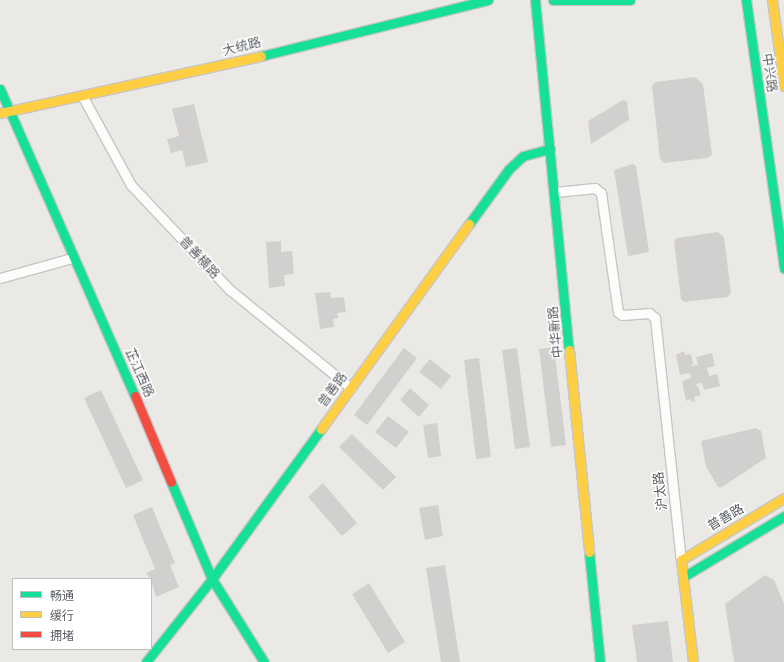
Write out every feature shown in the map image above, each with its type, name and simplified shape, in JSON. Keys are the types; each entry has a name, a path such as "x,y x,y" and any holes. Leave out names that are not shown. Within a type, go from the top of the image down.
{"street":[{"name":"大统路","path":"0,113 83,97 488,0"},
{"name":"中华新路","path":"535,0 600,662"},
{"path":"553,0 630,0"},
{"name":"中兴路","path":"747,0 784,268"},
{"name":"中兴路","path":"772,0 784,86"},
{"name":"芷江西路","path":"0,89 11,111 72,258 150,430 212,579 264,662"},
{"name":"普善横路","path":"83,97 131,185 229,289 351,388"},
{"name":"普善路","path":"146,662 212,579 509,169 523,156 550,149"},
{"name":"沪太路","path":"555,192 596,188 601,193 618,312 622,315 649,313 655,318 693,662"},
{"path":"0,278 72,258"},
{"name":"普善路","path":"681,560 784,498"},
{"name":"普善路","path":"683,577 784,516"}],"building":[{"path":"695,77 703,84 712,155 707,158 664,163 660,159 652,86 656,82"},
{"path":"623,100 627,101 629,120 591,144 588,121"},
{"path":"194,104 208,162 186,167 182,150 171,153 167,139 179,136 172,109"},
{"path":"633,164 636,166 649,252 628,256 614,170"},
{"path":"718,232 724,237 731,293 727,297 684,302 681,299 674,242 677,238"},
{"path":"281,241 281,252 292,251 294,274 284,275 285,286 269,288 266,242"},
{"path":"330,292 331,298 344,297 346,312 337,313 338,318 333,319 334,327 320,329 315,293"},
{"path":"554,347 566,445 551,447 539,349"},
{"path":"404,348 417,358 367,425 354,415"},
{"path":"517,348 530,447 515,449 502,350"},
{"path":"684,351 685,355 691,354 693,363 691,366 698,365 696,357 712,353 715,366 707,368 709,376 717,374 720,386 704,390 702,383 695,384 698,386 701,395 694,397 695,401 691,402 691,399 686,401 682,381 691,378 690,373 680,375 676,355"},
{"path":"479,358 491,457 476,459 464,360"},
{"path":"430,359 451,376 441,389 419,372"},
{"path":"410,388 429,405 419,417 400,400"},
{"path":"101,390 143,480 126,488 84,398"},
{"path":"388,416 409,432 396,448 375,432"},
{"path":"437,423 441,456 428,458 423,425"},
{"path":"756,428 761,431 766,458 722,487 718,487 706,466 701,441"},
{"path":"352,434 396,477 383,490 339,447"},
{"path":"323,483 357,523 342,536 308,497"},
{"path":"438,505 443,536 425,540 419,508"},
{"path":"152,507 175,563 170,565 179,587 156,597 152,578 146,573 155,569 133,515"},
{"path":"445,565 460,662 441,662 426,568"},
{"path":"765,575 774,580 784,604 784,662 734,662 725,604"},
{"path":"369,583 405,642 388,653 352,594"},
{"path":"668,621 673,662 637,662 632,625"}],"traffic: fast":[{"path":"261,56 488,0"},
{"path":"535,0 569,350"},
{"path":"553,0 630,0"},
{"path":"746,0 784,268"},
{"path":"0,89 135,396"},
{"path":"469,224 509,169 523,156 550,149"},
{"path":"146,662 212,579 321,429"},
{"path":"171,482 212,579 264,662"},
{"path":"683,577 784,516"},
{"path":"589,552 600,662"}],"traffic: slow":[{"path":"772,0 784,86"},
{"path":"0,113 261,56"},
{"path":"321,429 469,224"},
{"path":"569,350 589,552"},
{"path":"693,662 681,560 784,498"}],"traffic: jam":[{"path":"135,396 171,482"}]}
